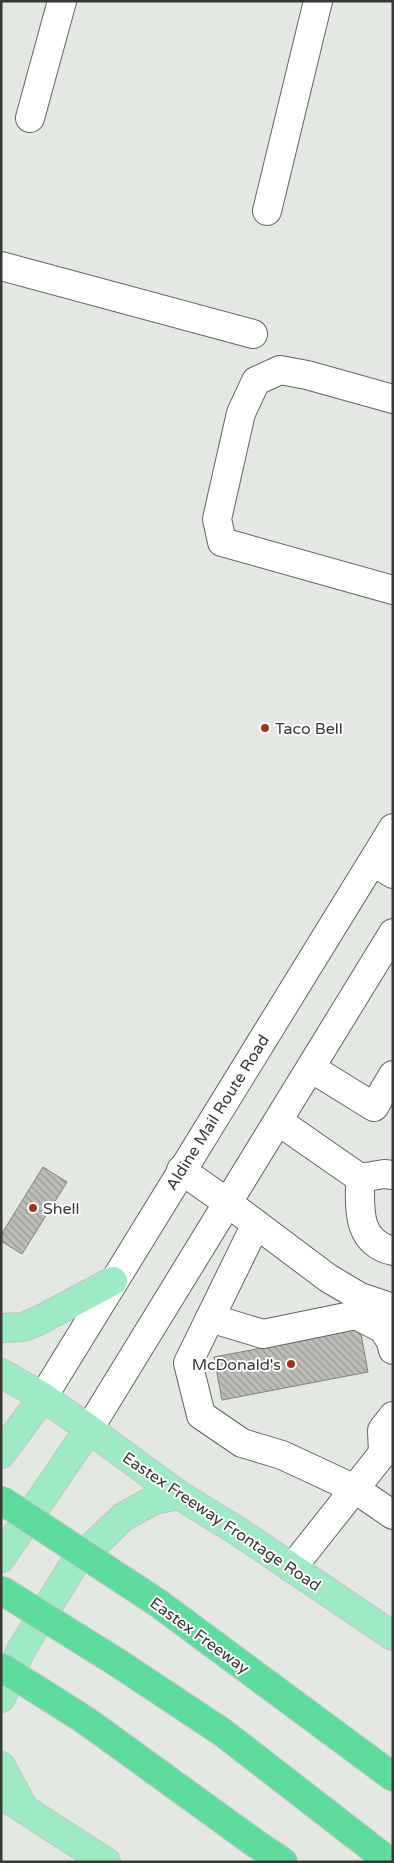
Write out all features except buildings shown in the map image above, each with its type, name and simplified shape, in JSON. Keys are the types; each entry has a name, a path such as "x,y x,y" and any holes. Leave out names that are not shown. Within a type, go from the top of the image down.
{"highway":[{"name":"Eastex Freeway","path":"1,1500 158,1603 393,1777"},
{"path":"1,1590 118,1663 222,1732 390,1862"},
{"path":"1,1667 85,1720 283,1862"}],"main road":[{"path":"1,1328 24,1327 63,1309 113,1281"},
{"name":"Eastex Freeway Frontage Road","path":"1,1373 89,1428 179,1495 236,1530 393,1636"},
{"path":"1,1454 42,1397"},
{"path":"1,1558 89,1428"},
{"path":"1,1698 21,1650 74,1564 123,1517 154,1500 179,1495"},
{"path":"1,1766 13,1807"},
{"path":"1,1794 13,1807 106,1862"}],"street":[{"path":"30,118 62,1"},
{"path":"267,211 318,1"},
{"path":"1,266 253,334"},
{"path":"393,399 308,375 280,370 256,381 241,413 217,519 222,542 393,590"},
{"name":"Aldine Mail Route Road","path":"42,1397 181,1170 383,868 393,828"},
{"path":"89,1428 393,934"},
{"path":"311,1068 384,1111 393,1075"},
{"path":"278,1121 360,1178 384,1174 393,1175"},
{"path":"181,1170 328,1278 360,1297 388,1319"},
{"path":"360,1178 360,1214 365,1232 383,1248 393,1251"},
{"path":"256,1224 188,1362 201,1415 242,1442 282,1455 355,1489 393,1515"},
{"path":"210,1318 263,1334 356,1315 388,1319"},
{"path":"388,1319 383,1329 391,1342 393,1350"},
{"path":"292,1568 388,1449 382,1430 393,1416"}],"place":[{"name":"Taco Bell","path":"265,728"},
{"name":"Shell","path":"33,1208"},
{"name":"McDonald's","path":"291,1364"}]}
